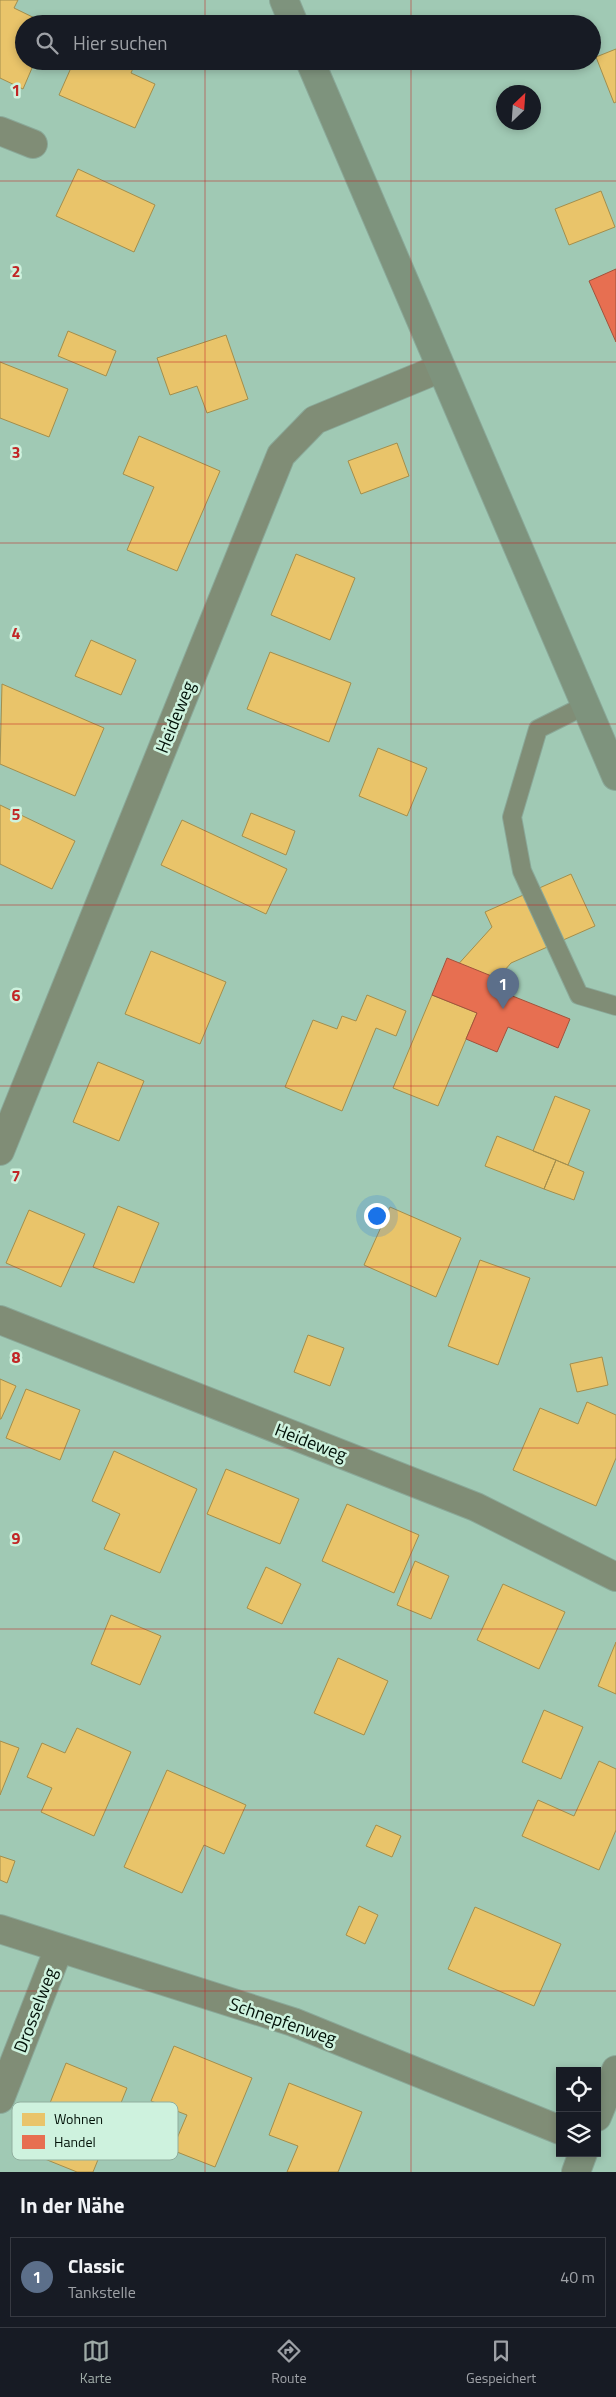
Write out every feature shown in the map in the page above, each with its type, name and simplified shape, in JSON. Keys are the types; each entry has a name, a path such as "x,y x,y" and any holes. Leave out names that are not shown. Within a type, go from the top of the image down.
{"main road":[{"path":"284,0 290,15"},
{"path":"314,70 616,776"},
{"path":"599,2112 616,2070"},
{"path":"576,2172 582,2157"}],"street":[{"path":"0,131 33,144"},
{"name":"Heideweg","path":"0,1151 281,455 315,420 441,368"},
{"name":"Heideweg","path":"0,1320 476,1507 616,1577"},
{"name":"Schnepfenweg","path":"0,1930 293,2022 556,2128"},
{"name":"Drosselweg","path":"0,2099 59,1948"}],"lane":[{"path":"586,705 538,730 512,816 522,871 579,995 616,1006"}],"building: Wohnen":[{"path":"0,0 18,0 14,8 28,15 15,15 15,70 31,70 23,89 0,78"},
{"path":"616,49 616,102 614,103 601,70 601,55"},
{"path":"70,70 132,70 131,73 155,84 135,128 59,95"},
{"path":"78,169 155,205 134,252 56,216"},
{"path":"601,191 615,227 569,245 555,209"},
{"path":"68,331 116,351 106,376 58,356"},
{"path":"226,335 248,399 207,413 197,386 170,395 157,358"},
{"path":"0,362 68,389 49,437 0,418"},
{"path":"139,436 220,471 177,571 127,550 154,487 123,474"},
{"path":"397,443 409,476 361,494 348,461"},
{"path":"296,554 355,578 330,640 271,615"},
{"path":"91,640 136,660 121,695 75,676"},
{"path":"270,652 351,683 329,742 247,709"},
{"path":"2,684 104,728 75,796 0,764"},
{"path":"378,748 427,768 407,816 359,796"},
{"path":"0,805 75,841 52,889 0,864"},
{"path":"251,813 295,831 286,855 242,836"},
{"path":"182,820 287,869 266,914 161,865"},
{"path":"571,874 595,926 511,963 483,995 454,969 492,927 485,912"},
{"path":"151,951 226,982 200,1044 125,1014"},
{"path":"367,995 406,1011 396,1036 376,1028 342,1111 285,1087 313,1020 337,1029 342,1016 356,1021"},
{"path":"432,995 477,1013 438,1106 393,1088"},
{"path":"98,1062 144,1081 119,1141 73,1122"},
{"path":"555,1096 590,1110 568,1165 533,1151"},
{"path":"497,1136 556,1160 544,1189 485,1166"},
{"path":"556,1160 584,1172 574,1200 544,1189"},
{"path":"118,1206 159,1223 134,1283 93,1267"},
{"path":"390,1207 461,1238 436,1297 364,1265"},
{"path":"29,1210 85,1234 61,1287 6,1263"},
{"path":"480,1260 530,1278 498,1365 448,1346"},
{"path":"308,1335 344,1348 330,1386 294,1372"},
{"path":"602,1357 608,1385 577,1392 570,1364"},
{"path":"0,1379 16,1386 1,1419 0,1419"},
{"path":"26,1389 80,1410 60,1460 6,1438"},
{"path":"587,1402 616,1415 616,1458 596,1506 513,1470 540,1408 578,1424"},
{"path":"114,1451 197,1489 160,1573 104,1549 120,1514 92,1501"},
{"path":"226,1469 299,1499 280,1544 207,1514"},
{"path":"347,1504 419,1535 394,1593 322,1561"},
{"path":"415,1561 449,1576 431,1619 397,1605"},
{"path":"266,1567 301,1584 282,1624 247,1608"},
{"path":"503,1584 565,1612 539,1669 477,1640"},
{"path":"111,1615 161,1636 140,1685 91,1664"},
{"path":"616,1642 616,1694 598,1686"},
{"path":"338,1658 388,1681 364,1735 314,1713"},
{"path":"544,1710 583,1727 561,1779 522,1762"},
{"path":"77,1728 131,1752 94,1836 41,1812 52,1788 27,1777 42,1743 65,1753"},
{"path":"0,1741 19,1748 0,1795"},
{"path":"599,1761 616,1769 616,1830 599,1870 522,1836 538,1800 574,1816"},
{"path":"167,1770 246,1805 224,1854 204,1845 182,1893 124,1867"},
{"path":"376,1825 401,1836 392,1857 366,1846"},
{"path":"0,1856 15,1861 7,1883 0,1880"},
{"path":"359,1906 378,1915 365,1944 346,1935"},
{"path":"475,1907 561,1944 534,2006 448,1969"},
{"path":"174,2046 252,2078 215,2167 178,2152 178,2136 187,2115 178,2112 178,2102 151,2101"},
{"path":"66,2063 127,2088 121,2102 50,2102"},
{"path":"289,2083 362,2112 338,2172 287,2172 298,2146 269,2135"},
{"path":"47,2160 98,2160 93,2172 77,2172"}],"building: Handel":[{"path":"616,269 616,342 589,281"},
{"path":"447,958 494,977 490,987 570,1019 558,1048 508,1027 497,1052 466,1039 477,1013 432,995"}],"place":[{"name":"Classic","path":"503,1009"}]}
